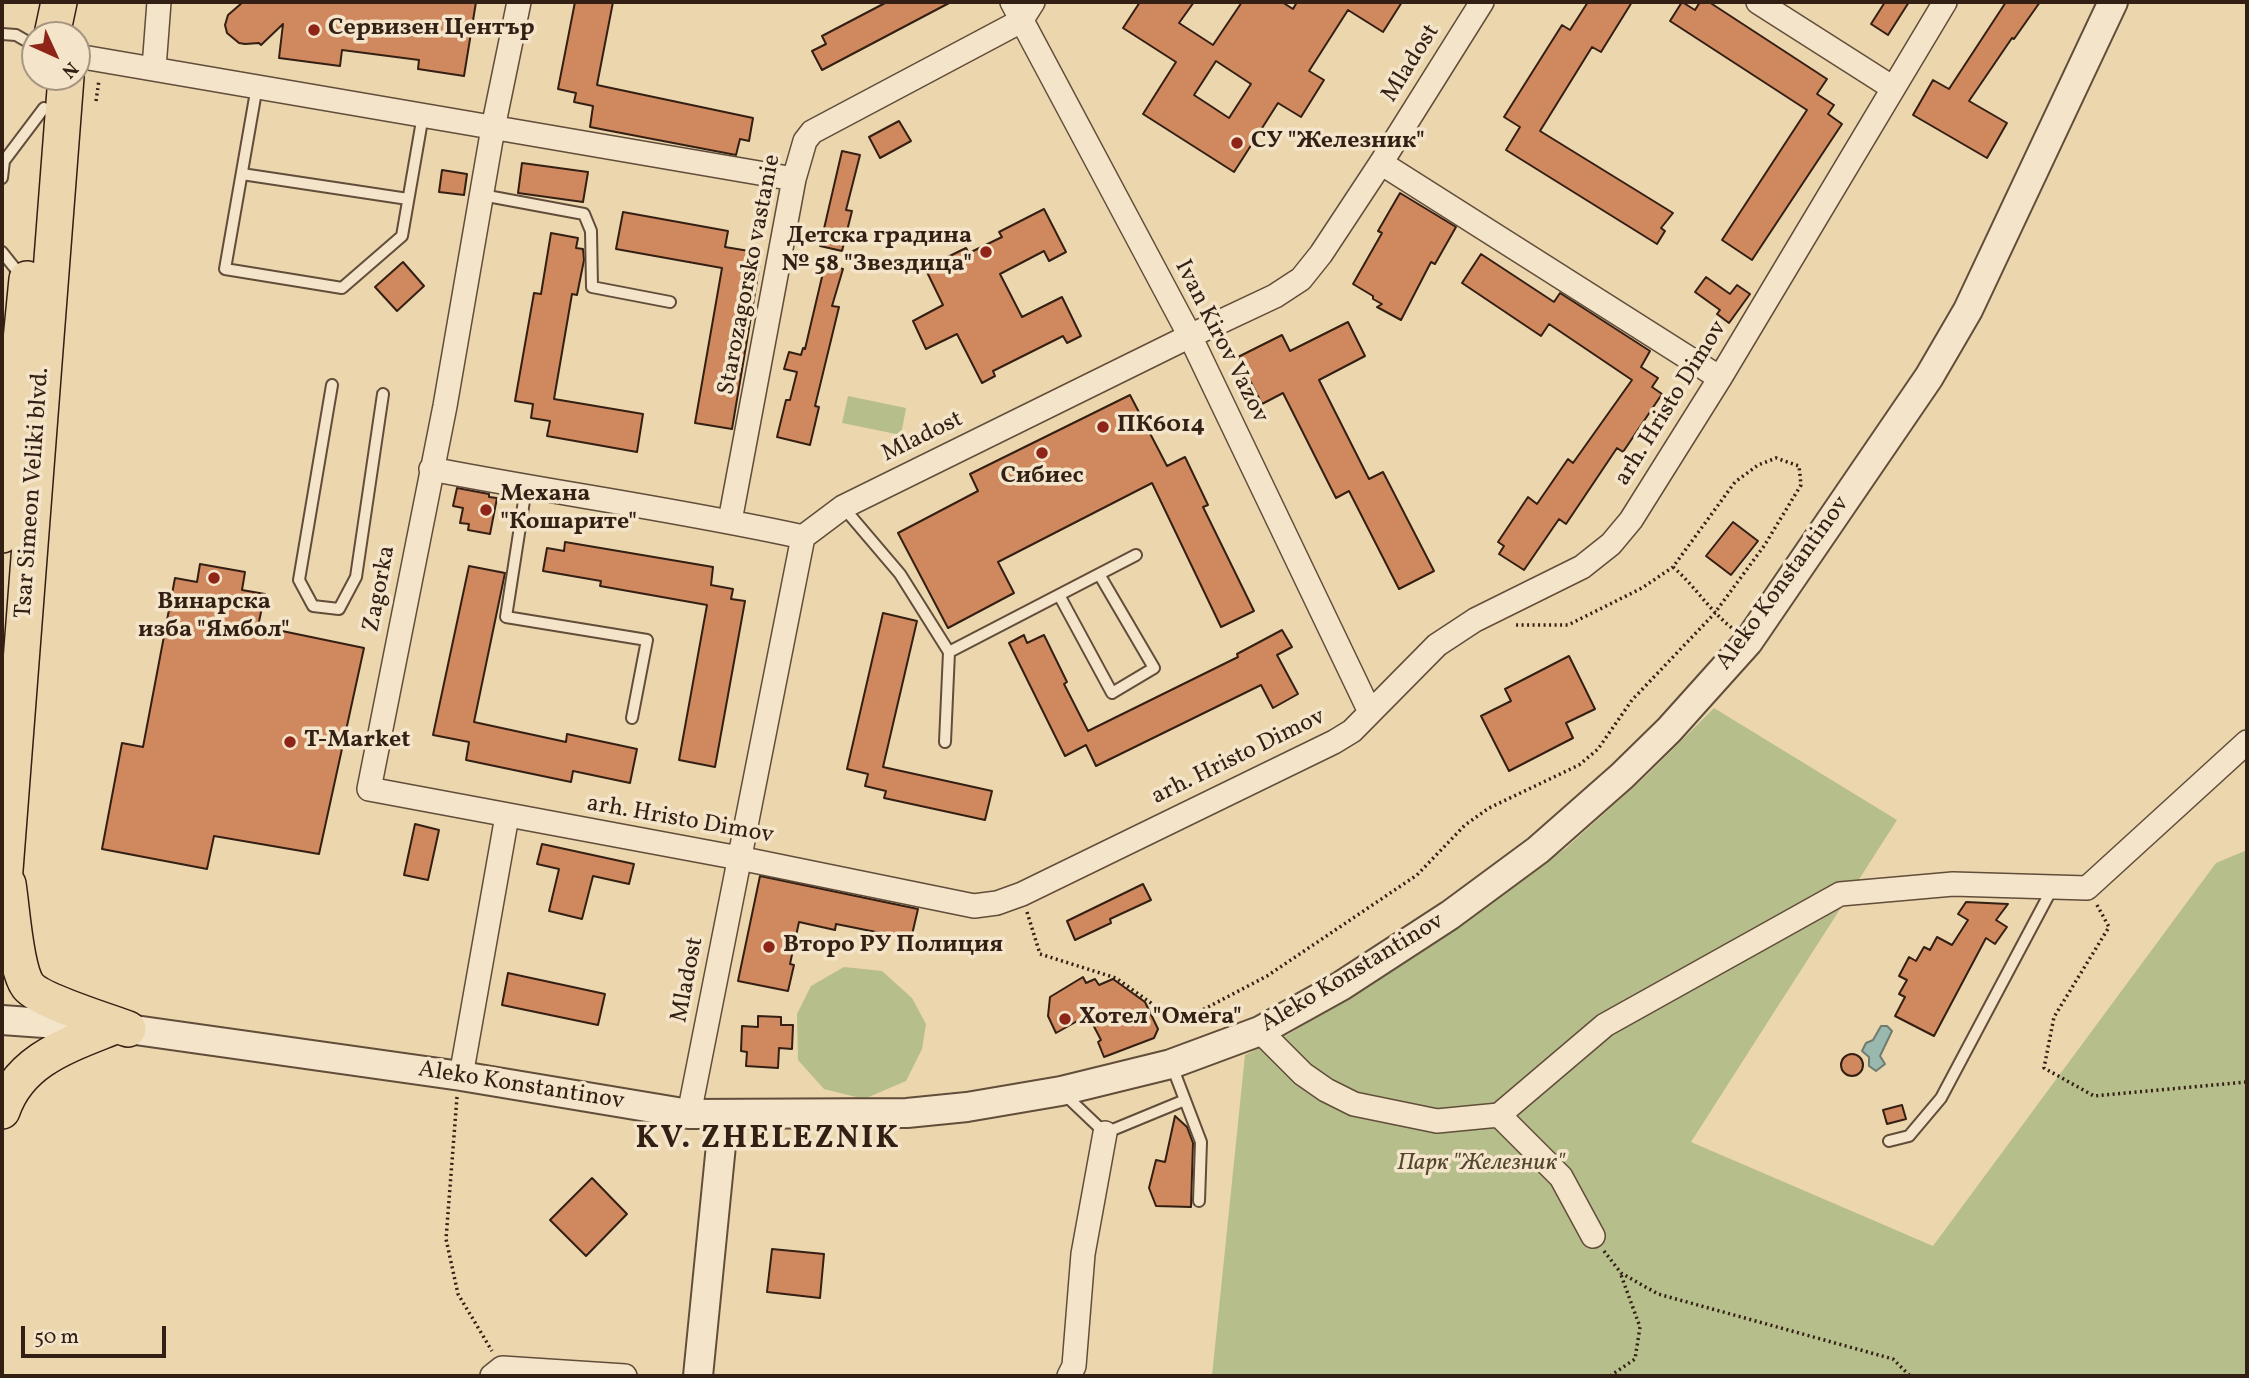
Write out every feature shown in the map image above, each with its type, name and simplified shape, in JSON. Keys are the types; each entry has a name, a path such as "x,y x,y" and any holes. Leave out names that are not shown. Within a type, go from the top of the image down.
{"main road":[{"path":"55,21 59,2"},
{"path":"68,2 68,21"},
{"name":"Tsar Simeon Veliki blvd.","path":"2,909 65,91"},
{"name":"Tsar Simeon Veliki blvd.","path":"2,535 45,93"},
{"path":"6,866 19,962 28,986 47,998 119,1029"},
{"path":"2,1111 15,1084 41,1059 119,1029"}],"street":[{"path":"153,68 159,2"},
{"name":"Zagorka","path":"507,816 369,789 445,406 493,128 519,2"},
{"name":"Mladost","path":"690,1114 803,537 843,507 1275,296 1301,279 1321,254 1381,163 1482,2"},
{"path":"1758,2 1893,88"},
{"name":"arh. Hristo Dimov","path":"507,816 739,858 974,906 997,904 1334,742 1352,731 1437,645 1475,620 1582,567 1611,544 1631,520 1720,378 1945,2"},
{"name":"Aleko Konstantinov","path":"2,1020 119,1029 461,1076 690,1114 724,1115 907,1113 967,1107 1061,1091 1171,1064 1260,1031 1400,950 1538,850 1622,776 1704,692 1748,642 1930,377 1968,310 2113,2"},
{"name":"Starozagorsko vastanie","path":"730,521 794,179 805,141 813,132 1022,8"},
{"name":"Ivan Kirov Vazov","path":"1022,8 1190,336 1370,712"},
{"path":"91,58 794,179"},
{"path":"1381,163 1720,378"},
{"path":"431,469 526,488 730,521 803,537"},
{"path":"1260,1031 1303,1074 1353,1104 1437,1121 1499,1115 1605,1025 1840,894 1953,884 2087,888 2247,742"},
{"path":"461,1076 507,816"},
{"path":"698,1376 724,1115"},
{"path":"1499,1115 1560,1177 1593,1236"},
{"path":"1069,1376 1073,1366 1083,1254 1105,1133"},
{"path":"497,1372 625,1376"}],"lane":[{"path":"2,34 21,38"},
{"path":"257,86 225,269 342,288 401,236 423,115"},
{"path":"2,178 4,161 45,93"},
{"path":"242,174 408,199"},
{"path":"482,195 584,214 591,231 592,287 670,302"},
{"path":"2,252 27,282"},
{"path":"332,385 299,580 313,606 338,609 356,577 383,394"},
{"path":"526,488 506,617 647,640 632,718"},
{"path":"843,507 900,574 949,652 945,742"},
{"path":"949,652 1136,555"},
{"path":"1059,595 1112,693 1154,668 1099,574"},
{"path":"1889,1141 1909,1136 1941,1098 2053,887"},
{"path":"1171,1064 1201,1142 1199,1201"},
{"path":"1061,1091 1105,1133 1185,1100"}],"path":[{"path":"1021,894 1040,954 1116,978 1172,1018 1191,1016 1267,976 1417,875 1465,825 1489,808 1579,765 1598,749 1632,700 1714,614 1764,546 1801,485 1799,466 1776,458 1758,465 1735,482 1673,567 1643,588 1568,625 1515,625 1475,620"},
{"path":"1673,567 1696,589 1714,614"},
{"path":"2087,888 2109,927 2054,1017 2044,1068 2094,1096 2247,1082"},
{"path":"461,1076 446,1239 458,1294 497,1372"},
{"path":"1593,1236 1621,1273 1640,1327 1635,1359 1610,1376"},
{"path":"1621,1273 1658,1294 1893,1359 1910,1376"}],"green space":[{"path":"848,396 906,408 901,435 842,423"},
{"name":"Парк \"Железник\"","path":"1714,708 1897,820 1691,1142 1933,1246 2216,863 2247,850 2247,1376 1212,1376 1245,1055 1289,1034 1415,957 1566,848 1648,774"},
{"path":"844,967 882,971 912,998 926,1024 922,1049 906,1081 864,1099 824,1089 798,1060 797,1014 811,986"}],"water":[{"path":"1881,1026 1887,1026 1892,1031 1880,1056 1885,1064 1876,1071 1869,1066 1869,1057 1862,1051 1866,1043 1873,1040"}],"building":[{"path":"243,2 476,2 464,76 418,69 419,60 342,50 340,66 279,58 283,24 261,45 239,43 227,33 225,25 228,15"},
{"path":"575,2 613,2 597,85 753,118 749,141 740,139 736,155 590,127 593,106 574,102 576,93 558,89"},
{"path":"887,2 951,2 822,70 812,51 826,44 822,36"},
{"path":"1140,2 1194,2 1179,23 1213,45 1242,2 1282,2 1293,9 1297,2 1402,2 1383,32 1348,10 1309,71 1324,80 1301,117 1278,103 1234,172 1143,114 1176,62 1123,28","holes":["1216,61 1251,84 1229,118 1194,95"]},
{"path":"1588,2 1632,2 1601,52 1592,47 1540,131 1673,213 1661,228 1665,231 1657,244 1506,150 1520,127 1504,117 1562,25 1570,30"},
{"path":"1682,2 1695,10 1700,2 1709,2 1827,79 1817,94 1834,105 1828,114 1842,124 1752,260 1722,240 1807,110 1670,21"},
{"path":"1885,2 1909,2 1888,35 1871,24"},
{"path":"2006,2 2040,2 1969,101 2007,123 1987,158 1913,115 1933,80 1949,89"},
{"path":"899,121 911,141 880,158 869,137"},
{"path":"842,151 860,155 846,210 852,211 842,251 820,246"},
{"path":"522,163 588,172 583,202 518,193"},
{"path":"442,170 467,174 464,195 439,192"},
{"path":"1400,193 1456,227 1435,264 1431,262 1401,320 1377,307 1382,304 1353,284 1382,233 1378,231"},
{"path":"1044,209 1066,252 1049,261 1044,251 1000,274 1022,317 1062,297 1081,336 1067,343 1063,336 993,371 995,376 982,383 957,334 926,349 913,321 943,305 925,268 966,248 969,253 1002,237 999,232"},
{"path":"623,212 728,231 725,247 749,251 747,261 760,263 732,429 695,423 722,268 616,249"},
{"path":"551,233 578,238 576,248 583,249 584,260 577,295 572,294 554,399 643,414 637,452 547,436 550,421 531,418 533,404 515,401 534,293 541,294"},
{"path":"1481,254 1554,302 1560,293 1650,351 1641,367 1658,378 1652,387 1662,394 1623,452 1617,448 1566,524 1559,519 1524,570 1499,554 1504,546 1498,542 1528,497 1537,504 1568,459 1573,463 1632,380 1549,324 1541,336 1462,283"},
{"path":"403,262 424,286 397,311 375,287"},
{"path":"825,264 843,269 832,306 839,307 815,406 819,407 810,445 777,437 786,400 790,400 797,372 784,369 789,352 801,355 803,348 805,349"},
{"path":"1706,277 1730,294 1737,285 1750,294 1729,323 1717,314 1720,310 1695,292"},
{"path":"1348,322 1365,356 1319,380 1369,479 1383,472 1434,571 1399,589 1349,491 1336,498 1283,393 1262,404 1238,357 1282,335 1290,351"},
{"path":"1130,395 1167,466 1185,457 1208,505 1203,507 1254,611 1221,627 1152,483 998,562 1014,593 948,628 898,533 978,491 970,474"},
{"name":"Механа \"Кошарите\"","path":"457,488 497,498 490,534 468,530 469,524 460,523 463,508 453,506"},
{"path":"1733,522 1758,541 1731,575 1706,556"},
{"path":"565,542 713,567 711,585 733,589 731,599 745,601 715,767 679,760 707,605 600,586 601,581 543,571 547,548 564,551"},
{"path":"200,564 245,572 242,590 265,594 258,626 364,648 319,854 214,836 207,869 102,849 122,743 143,747 175,578 197,582"},
{"path":"469,566 505,573 474,722 566,742 567,734 637,749 630,783 573,771 571,782 466,760 469,742 433,735"},
{"path":"883,613 917,621 883,767 992,791 985,820 884,798 886,791 865,786 868,774 847,769"},
{"path":"1282,630 1292,647 1277,655 1298,694 1273,708 1261,685 1096,766 1086,745 1065,756 1009,643 1024,635 1027,643 1044,635 1067,682 1064,684 1088,731 1238,657 1237,654"},
{"path":"1569,656 1595,709 1566,723 1573,738 1509,771 1481,716 1511,701 1505,689"},
{"path":"415,824 439,830 428,880 404,875"},
{"path":"542,844 634,864 629,884 593,876 582,919 549,911 559,869 537,864"},
{"name":"Второ РУ Полиция","path":"760,876 918,909 911,939 836,924 835,930 799,922 790,964 794,965 788,991 738,981"},
{"path":"1143,884 1151,900 1110,919 1111,923 1075,940 1067,921"},
{"path":"1966,902 2008,904 1996,920 2007,927 1995,944 1986,938 1934,1036 1895,1016 1905,997 1899,994 1907,980 1899,976 1909,957 1916,961 1924,947 1930,950 1937,937 1952,945 1968,920 1958,914"},
{"path":"508,973 605,994 598,1025 502,1005"},
{"name":"Хотел \"Омега\"","path":"1083,977 1086,983 1095,979 1099,985 1113,979 1145,1002 1158,1029 1154,1038 1104,1057 1098,1042 1101,1040 1088,1015 1056,1033 1048,1016 1050,997"},
{"path":"758,1016 781,1017 781,1025 793,1025 792,1049 779,1048 778,1068 746,1066 747,1052 741,1051 742,1026 758,1027"},
{"path":"1852,1054 1860,1057 1863,1065 1860,1073 1852,1076 1844,1073 1841,1065 1844,1057"},
{"path":"1902,1105 1906,1119 1887,1124 1883,1110"},
{"path":"1175,1116 1187,1127 1193,1143 1191,1207 1156,1206 1149,1188 1156,1160 1165,1162"},
{"path":"592,1178 627,1214 586,1256 550,1220"},
{"path":"772,1249 824,1254 820,1298 767,1292"}],"place":[{"name":"Сервизен Център","path":"314,30"},
{"name":"СУ \"Железник\"","path":"1237,143"},
{"name":"Детска градина № 58 \"Звездица\"","path":"986,252"},
{"name":"ПК6014","path":"1103,427"},
{"name":"Сибиес","path":"1042,453"},
{"name":"Механа \"Кошарите\"","path":"486,510"},
{"name":"Винарска изба \"Ямбол\"","path":"214,578"},
{"name":"T-Market","path":"290,742"},
{"name":"Второ РУ Полиция","path":"769,947"},
{"name":"Хотел \"Омега\"","path":"1065,1019"}],"district":[{"name":"KV. ZHELEZNIK","path":"768,1141"}]}
